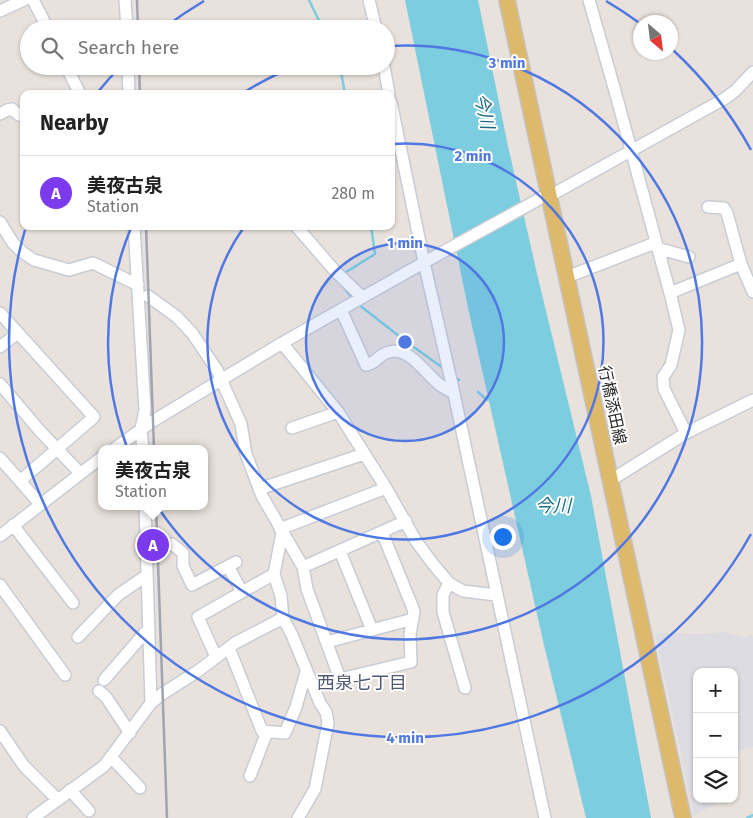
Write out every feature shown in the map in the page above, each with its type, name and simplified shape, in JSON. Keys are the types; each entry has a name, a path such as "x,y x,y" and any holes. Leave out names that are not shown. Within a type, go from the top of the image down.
{"main road":[{"name":"行橋添田線","path":"507,0 546,196 567,277 683,818"}],"street":[{"path":"0,11 24,0"},
{"path":"33,0 43,20"},
{"path":"126,0 127,20"},
{"path":"369,0 374,20"},
{"path":"589,0 680,330 671,365 664,376 664,389 686,433"},
{"path":"119,445 141,429 282,343 428,260 632,151 724,99 753,72"},
{"path":"70,75 78,90"},
{"path":"128,75 129,90"},
{"path":"386,75 389,90"},
{"path":"0,114 12,109 20,115"},
{"path":"396,149 428,260 447,364 545,818"},
{"path":"708,207 724,208 727,213 742,264 753,292"},
{"path":"0,222 12,243 34,260 69,270 93,263 138,285"},
{"path":"129,230 135,252"},
{"path":"134,230 145,410 141,429 143,445"},
{"path":"299,230 335,272 354,302 366,365 373,364 382,355 390,351 399,351 410,356 439,384 453,391"},
{"path":"567,277 656,245 689,257"},
{"path":"670,293 742,264"},
{"path":"148,296 177,317 192,333 217,370 241,424 246,454 259,489 303,567 307,589 340,679 411,662 410,646 414,611 382,532"},
{"path":"0,313 94,417 20,482"},
{"path":"0,347 18,333"},
{"path":"282,343 338,412 406,520 420,547 449,583 463,591 496,595"},
{"path":"0,384 40,431 80,473"},
{"path":"611,480 686,433 753,400"},
{"path":"292,428 338,412"},
{"path":"259,489 364,454"},
{"path":"0,458 40,504"},
{"path":"0,536 98,460"},
{"path":"281,531 386,488"},
{"path":"145,510 151,703"},
{"path":"303,567 406,520"},
{"path":"14,525 73,603"},
{"path":"281,531 274,574 281,596 283,618 320,703 326,712 328,723 315,789 298,818"},
{"path":"172,544 183,554 183,566 192,585 232,564 242,592"},
{"path":"340,551 372,630"},
{"path":"216,657 198,617 274,574"},
{"path":"78,637 118,595 147,575"},
{"path":"449,583 443,595 443,612 465,688"},
{"path":"0,585 65,675"},
{"path":"33,818 96,773 112,758 151,703 235,643 283,618"},
{"path":"326,642 412,619"},
{"path":"130,733 105,690 149,628"},
{"path":"229,648 262,731 285,733 296,707 306,672"},
{"path":"0,731 24,766 58,800"},
{"path":"250,776 267,732"},
{"path":"112,758 140,788"},
{"path":"70,790 89,811"}],"shaded area":[{"path":"725,632 745,638 750,635 753,637 753,747 738,751 738,668 693,668 693,803 717,803 694,816 655,633 700,634"}],"water":[{"name":"今川","path":"405,0 478,0 538,278 591,496 651,818 586,818 544,645 468,308"}],"waterway":[{"path":"309,0 319,20"},
{"path":"342,75 344,90"},
{"path":"343,274 375,254 372,230"},
{"path":"342,285 352,298"},
{"path":"358,304 443,368"},
{"path":"454,376 459,380"},
{"path":"478,392 487,400 491,398"},
{"path":"747,818 753,815"}],"railway":[{"path":"137,0 138,20"},
{"path":"139,75 140,90"},
{"path":"146,230 154,445"},
{"path":"156,510 167,818"}],"place":[{"name":"美夜古泉","path":"153,545"}],"district":[{"name":"西泉七丁目","path":"362,683"}]}
